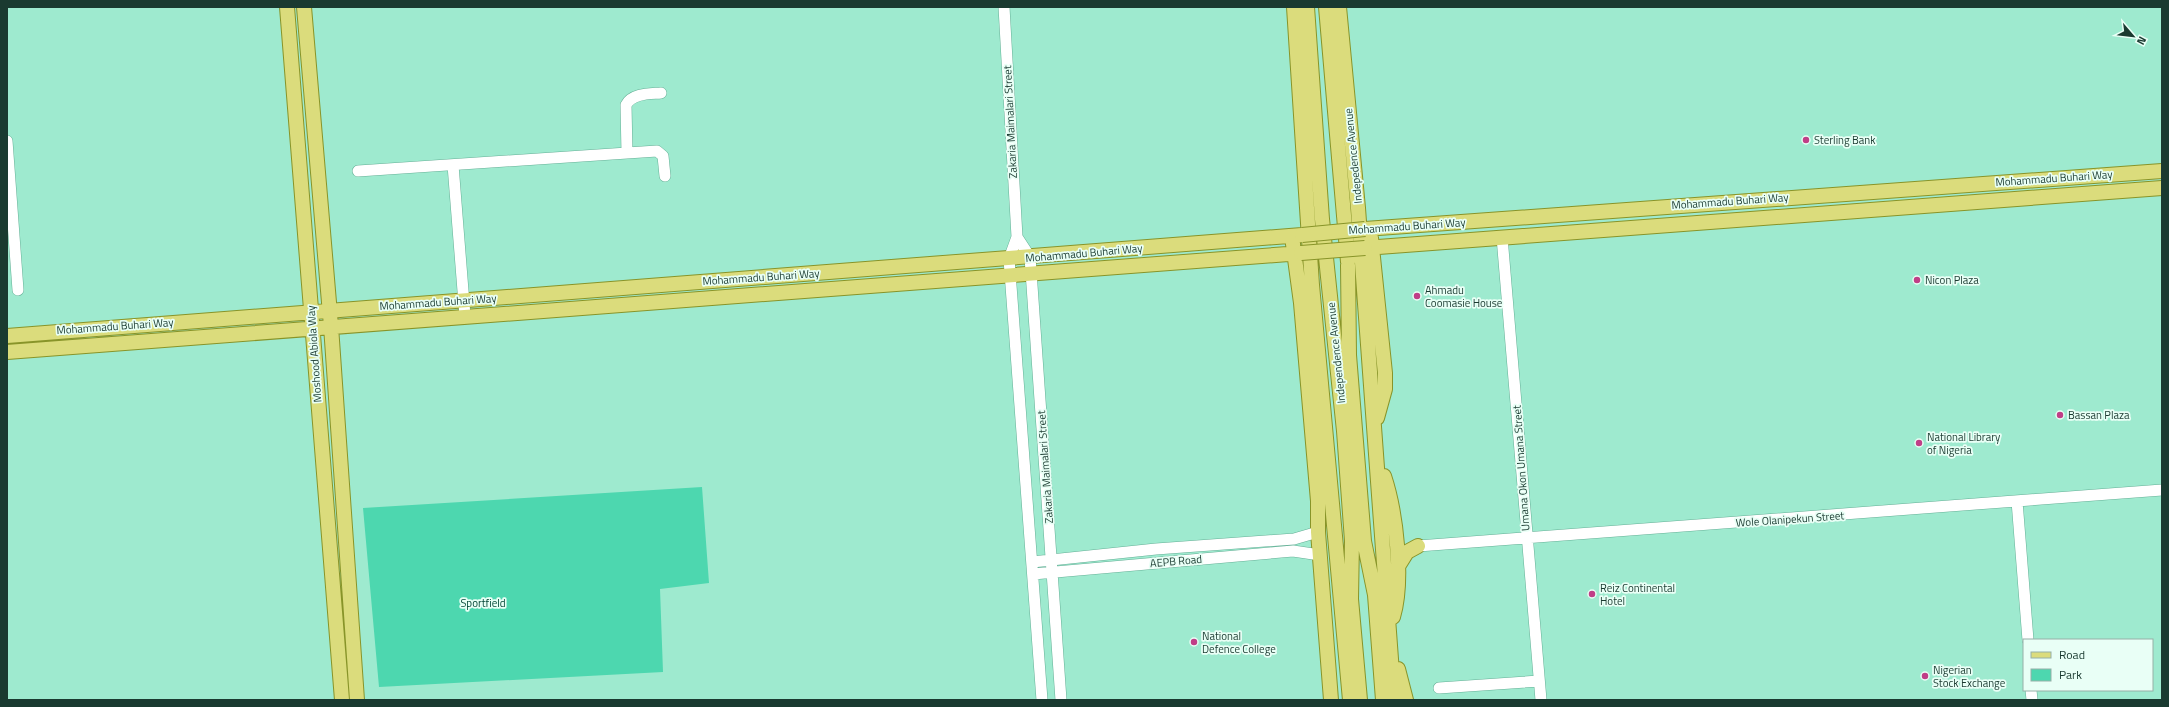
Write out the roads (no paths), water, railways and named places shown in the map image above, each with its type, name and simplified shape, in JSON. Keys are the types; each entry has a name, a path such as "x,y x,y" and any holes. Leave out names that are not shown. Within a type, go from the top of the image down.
{"main road":[{"name":"Moshood Abiola Way","path":"287,7 342,700"},
{"name":"Moshood Abiola Way","path":"304,7 330,311 352,635 358,700"},
{"name":"Independence Avenue","path":"1294,7 1312,285 1350,700"},
{"name":"Independence Avenue","path":"1307,7 1319,182 1344,431 1352,541 1351,598 1360,700"},
{"path":"1326,7 1355,266 1368,347 1375,424 1394,700"},
{"name":"Indepedence Avenue","path":"1339,7 1355,266"},
{"name":"Mohammadu Buhari Way","path":"7,336 1009,259 1368,228 2162,171"},
{"path":"1984,183 1984,201"},
{"name":"Mohammadu Buhari Way","path":"7,352 331,326 1031,275 1665,224 2162,188"},
{"path":"1664,206 1665,224"},
{"path":"1368,228 1385,389 1382,407 1375,424"},
{"path":"1297,235 1301,303 1318,501 1318,532 1331,700"},
{"name":"Independence Avenue","path":"1355,266 1349,355 1364,541 1375,595 1383,700"},
{"path":"1319,353 1330,301"},
{"path":"1377,454 1392,504 1395,529 1397,568 1396,606 1389,631"},
{"path":"1395,529 1403,540 1418,546"},
{"path":"1397,568 1407,552 1418,546"},
{"path":"336,636 352,635"},
{"path":"1390,648 1406,700"}],"street":[{"name":"Zakaria Maimalari Street","path":"1004,7 1017,237 1009,259 1042,700"},
{"path":"627,152 626,105 628,99 635,96 662,93"},
{"path":"7,141 11,271 18,290"},
{"path":"358,171 657,151 663,156 665,176"},
{"path":"453,165 465,316"},
{"name":"Zakaria Maimalari Street","path":"1017,237 1030,257 1061,700"},
{"name":"Umana Okon Umana Street","path":"1502,237 1526,539 1541,700"},
{"name":"Wole Olanipekun Street","path":"1418,546 2162,490"},
{"path":"2017,501 2028,639"},
{"name":"AEPB Road","path":"1032,562 1156,549 1294,539 1318,532"},
{"name":"AEPB Road","path":"1033,574 1293,551 1320,555"},
{"path":"1439,688 1539,681"}],"place":[{"name":"Sterling Bank","path":"1806,140"},
{"name":"Nicon Plaza","path":"1917,280"},
{"name":"Ahmadu Coomasie House","path":"1417,296"},
{"name":"Bassan Plaza","path":"2060,415"},
{"name":"National Library of Nigeria","path":"1919,443"},
{"name":"Reiz Continental Hotel","path":"1592,594"},
{"name":"National Defence College","path":"1194,642"},
{"name":"Nigerian Stock Exchange","path":"1925,676"}],"park label":[{"name":"Sportfield","path":"483,603"}]}
